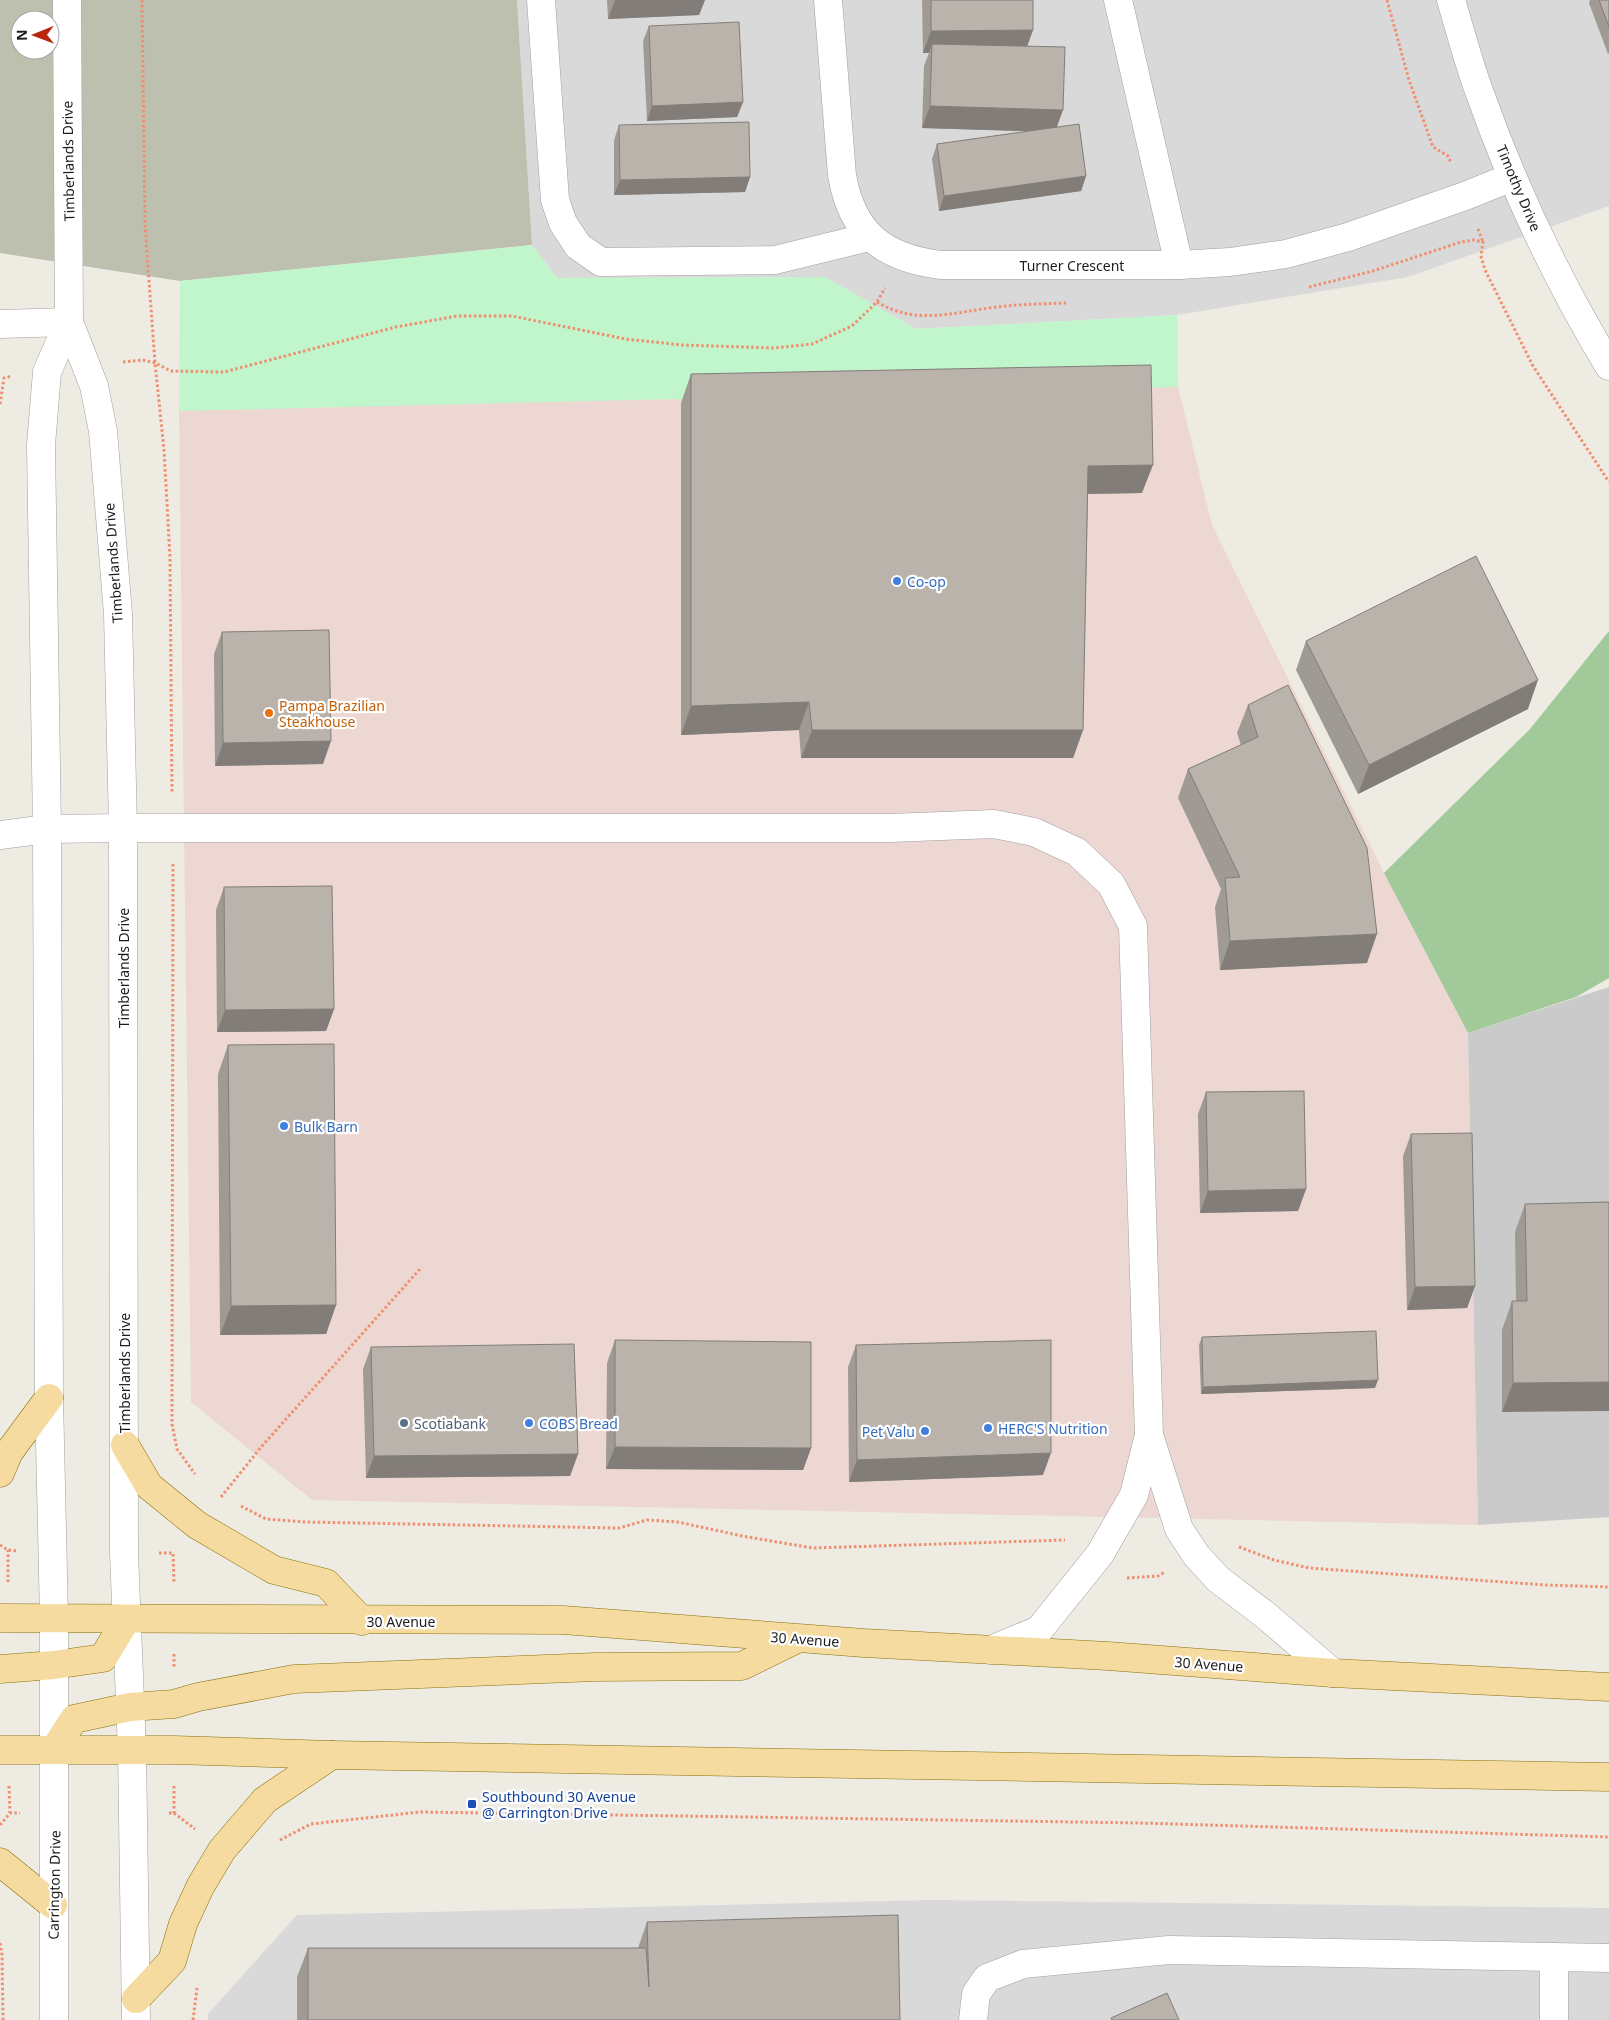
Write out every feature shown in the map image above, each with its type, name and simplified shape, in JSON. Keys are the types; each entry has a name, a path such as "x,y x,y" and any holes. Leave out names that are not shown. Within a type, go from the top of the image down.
{"main road":[{"path":"0,1474 9,1452 49,1398"},
{"path":"125,1445 149,1486 198,1525 274,1570 326,1583 362,1621"},
{"name":"30 Avenue","path":"0,1618 362,1621 563,1620 799,1638 1332,1673 1609,1687"},
{"path":"0,1669 54,1665 103,1658 126,1620"},
{"path":"54,1750 74,1719 130,1707 174,1704 198,1697 294,1679 595,1666 742,1666 799,1638"},
{"path":"0,1750 132,1750 1609,1777"},
{"path":"136,2010 172,1961 183,1924 196,1895 222,1850 265,1800 332,1755"},
{"path":"0,1862 53,1905"}],"street":[{"name":"Timberlands Drive","path":"66,0 69,322 94,386 103,431 118,614 123,828 126,1620 132,1750"},
{"path":"541,0 556,200 563,223 578,246 601,262 775,260 869,237"},
{"name":"Turner Crescent","path":"828,0 843,182 848,204 857,221 869,237 883,248 919,262 941,265 1179,265 1230,262 1286,254 1339,240 1465,196 1512,177"},
{"path":"1118,0 1179,265"},
{"name":"Timothy Drive","path":"1451,0 1479,91 1512,177 1554,268 1607,359"},
{"name":"Timberlands Drive","path":"54,1665 49,1398 47,829 41,445 47,372 69,322"},
{"path":"0,324 69,322"},
{"path":"0,835 47,829 123,828 890,828 994,824 1034,832 1077,852 1111,884 1133,926 1149,1435 1134,1495 1100,1554 1039,1630 992,1650"},
{"path":"1149,1435 1179,1529 1196,1555 1218,1579 1264,1614 1332,1673"},
{"name":"Carrington Drive","path":"54,1665 54,2020"},
{"path":"132,1750 136,2010"},
{"path":"973,2020 976,1994 987,1978 1023,1964 1169,1950 1609,1958"},
{"path":"1554,1957 1554,2020"}],"path":[{"path":"142,0 145,225 154,363 164,450 170,557 172,771"},
{"path":"1387,0 1409,80 1433,147 1448,156"},
{"path":"1305,288 1356,276 1461,242 1474,240 1483,242 1481,256 1484,270 1533,366 1609,482"},
{"path":"122,362 144,360 171,371 224,372 396,327 457,316 512,316 624,339 682,346 774,348 812,344 852,326 877,302 900,256"},
{"path":"877,302 900,313 922,316 1018,304 1076,303"},
{"path":"0,404 4,378"},
{"path":"173,885 172,1424 177,1449 194,1474 201,1480"},
{"path":"215,1491 222,1497 262,1446 420,1270"},
{"path":"240,1506 266,1519 306,1522 618,1528 647,1520 678,1522 742,1536 813,1548 1082,1540 1128,1578 1158,1576 1224,1542 1274,1560 1309,1568 1535,1584 1609,1587"},
{"path":"0,1545 8,1550 23,1551"},
{"path":"8,1550 8,1567"},
{"path":"160,1553 173,1553 174,1566"},
{"path":"174,1796 174,1813"},
{"path":"2,1823 10,1813 9,1800"},
{"path":"278,1841 310,1824 420,1812 1142,1822 1609,1837"},
{"path":"10,1813 30,1813"},
{"path":"163,1813 174,1813 199,1832"},
{"path":"0,1943 4,1983 3,2020"}],"shaded area":[{"path":"0,0 517,0 532,245 180,281 0,253"},
{"path":"517,0 1609,0 1609,206 1408,277 1177,315 916,329 825,277 557,278 532,245"},
{"path":"1178,387 1212,525 1384,873 1468,1033 1478,1525 312,1500 191,1402 179,411 656,389"},
{"path":"1609,987 1609,1517 1478,1525 1468,1033"},
{"path":"932,1900 1609,1908 1609,2020 208,2020 208,2014 297,1915"}],"green space":[{"path":"532,245 557,278 825,277 916,329 1177,315 1178,387 179,411 180,281"},
{"path":"1609,631 1609,978 1576,997 1468,1033 1384,873 1530,729"}],"building":[{"path":"931,0 1033,0 1033,30 931,31"},
{"path":"1599,0 1609,0 1609,27"},
{"path":"739,22 743,102 652,106 649,26"},
{"path":"932,44 1065,47 1063,110 930,106"},
{"path":"749,122 750,177 620,180 619,125"},
{"path":"1079,124 1086,176 944,196 937,144"},
{"path":"1151,365 1153,465 1088,466 1083,730 812,730 809,702 691,706 691,374"},
{"path":"1476,556 1538,680 1369,765 1306,641"},
{"path":"329,630 331,741 223,743 222,632"},
{"path":"1288,685 1367,848 1377,934 1230,941 1225,878 1240,877 1188,769 1258,737 1248,705"},
{"path":"332,886 334,1009 225,1010 224,887"},
{"path":"334,1044 336,1305 231,1306 228,1045"},
{"path":"1304,1091 1306,1189 1208,1191 1206,1092"},
{"path":"1472,1133 1475,1286 1415,1287 1411,1134"},
{"path":"1609,1202 1609,1382 1513,1383 1512,1301 1527,1301 1525,1204"},
{"path":"1376,1331 1378,1380 1203,1387 1202,1337"},
{"path":"615,1340 811,1342 811,1448 615,1447"},
{"path":"1051,1340 1051,1453 857,1460 856,1345"},
{"path":"574,1344 578,1454 374,1456 371,1347"},
{"path":"898,1915 900,2020 308,2020 308,1948 646,1948 649,1987 647,1922"},
{"path":"1167,1993 1179,2020 1112,2020 1111,2018"}],"place":[{"name":"Co-op","path":"897,581"},
{"name":"Pampa Brazilian Steakhouse","path":"269,713"},
{"name":"Bulk Barn","path":"284,1126"},
{"name":"Scotiabank","path":"404,1423"},
{"name":"COBS Bread","path":"529,1423"},
{"name":"HERC'S Nutrition","path":"988,1428"},
{"name":"Pet Valu","path":"925,1431"},
{"name":"Southbound 30 Avenue @ Carrington Drive","path":"472,1804"}]}
